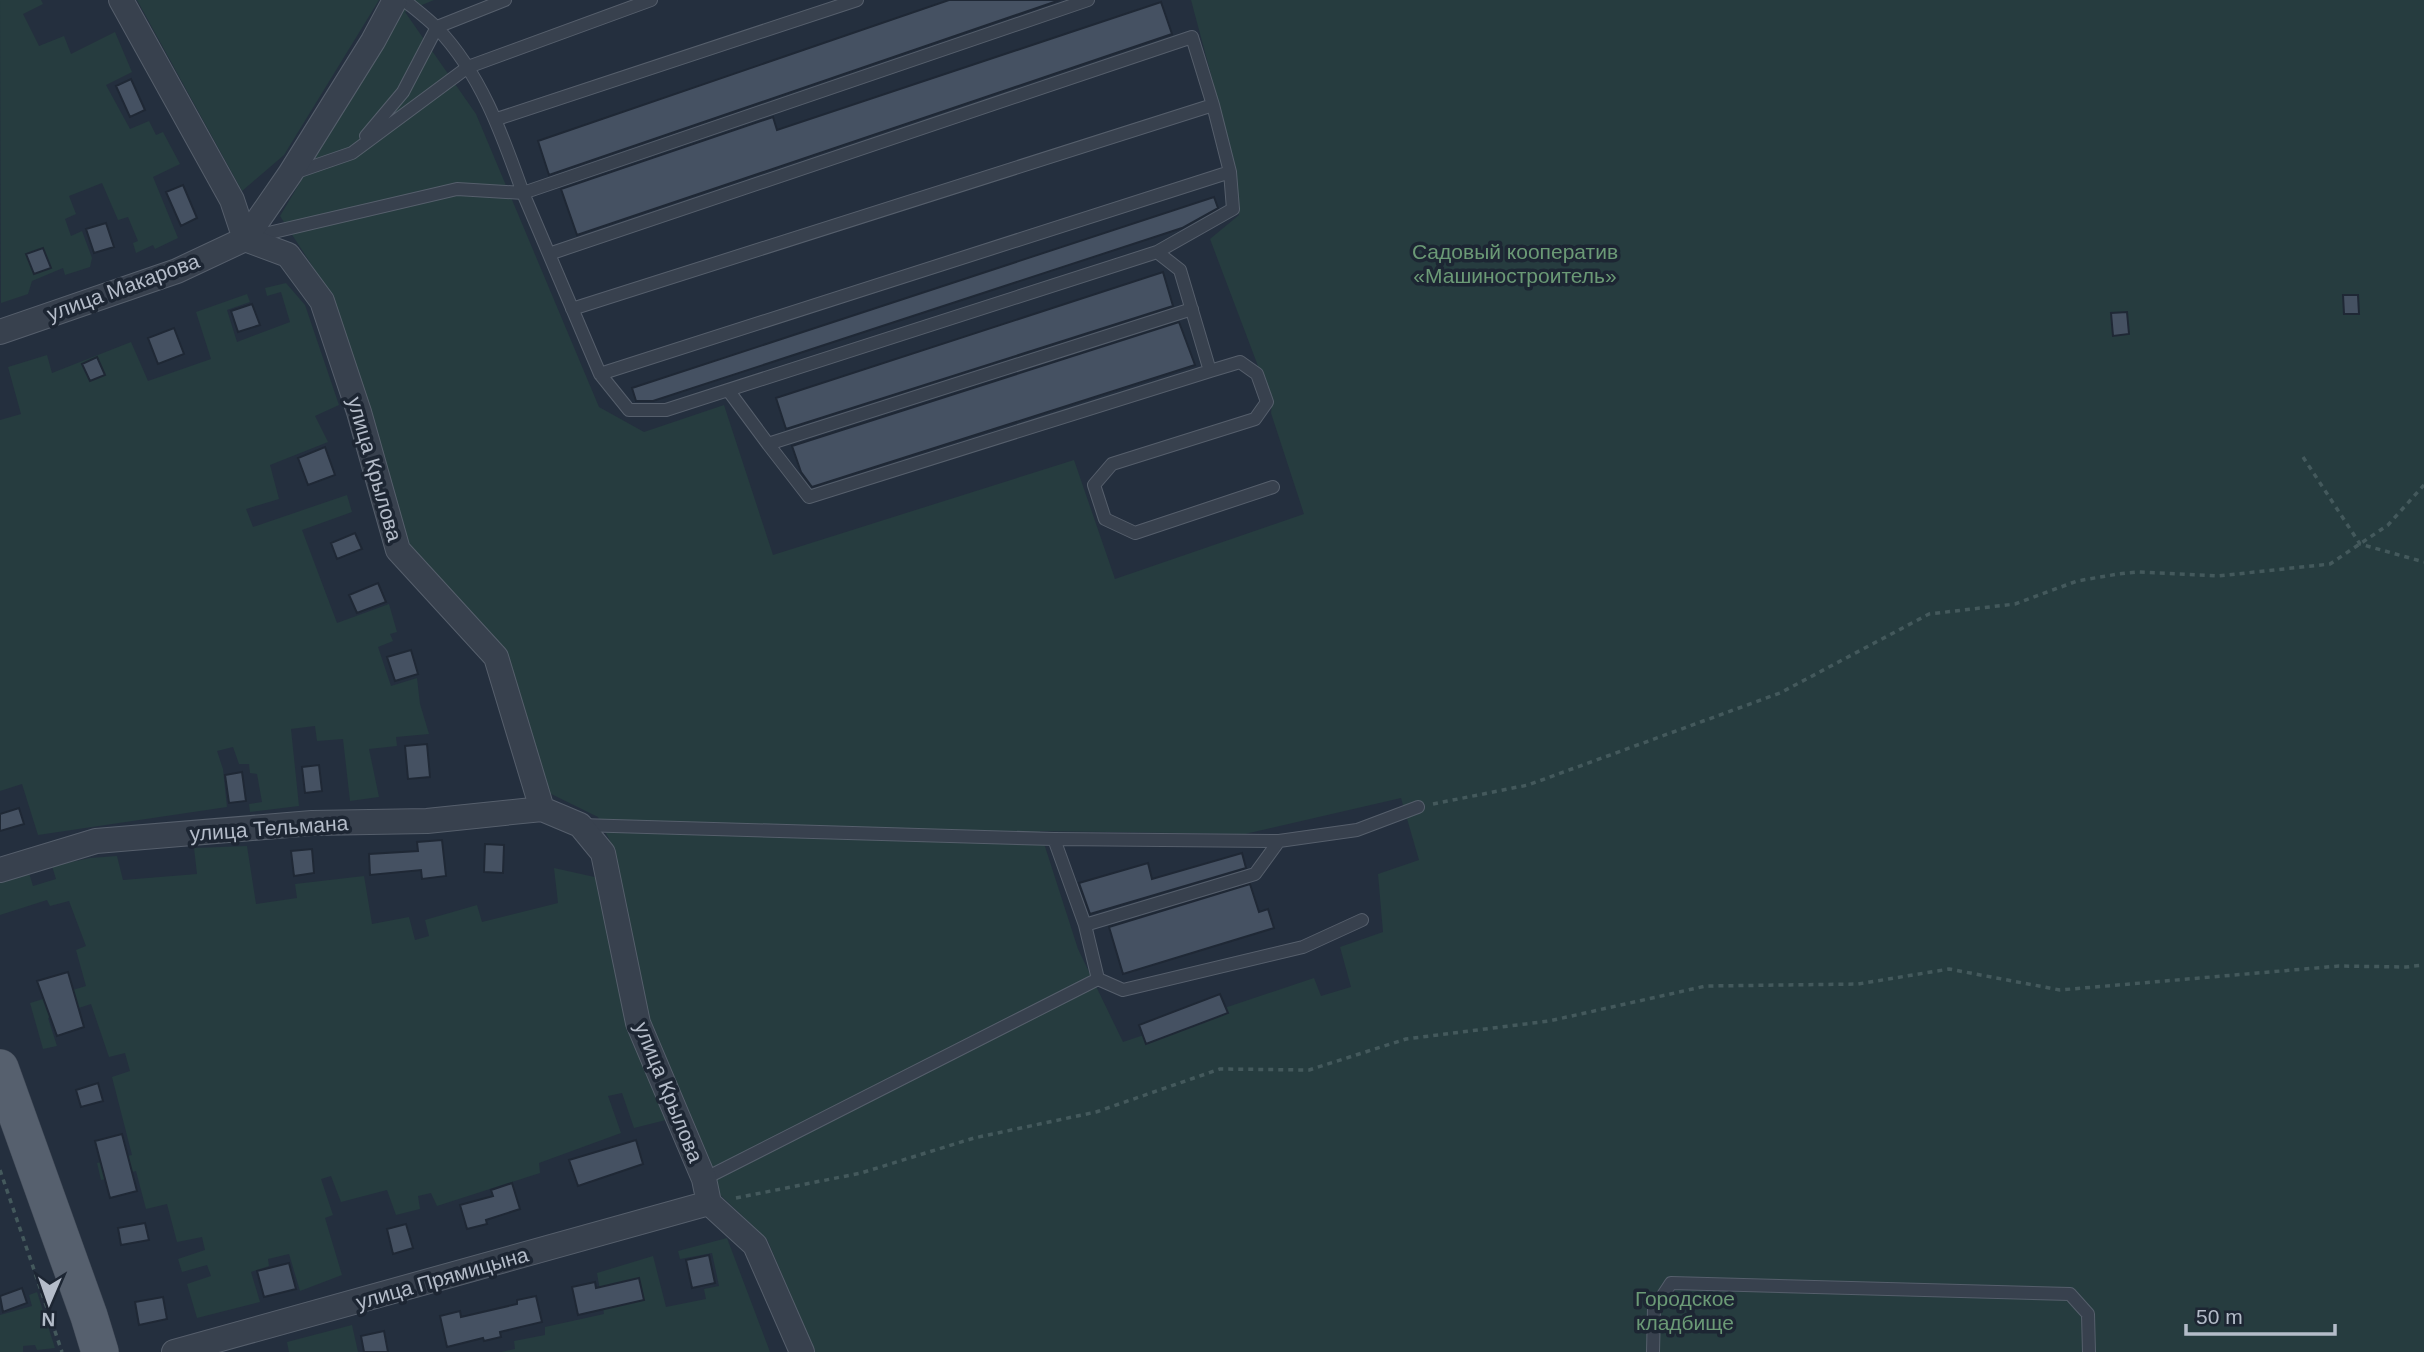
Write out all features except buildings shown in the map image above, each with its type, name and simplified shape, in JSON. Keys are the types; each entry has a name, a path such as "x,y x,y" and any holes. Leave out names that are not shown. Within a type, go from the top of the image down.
{"main road":[{"path":"0,1068 100,1352"}],"street":[{"path":"121,0 232,200 245,239"},
{"path":"245,239 290,174 373,41 395,0"},
{"name":"улица Макарова","path":"0,332 177,271 245,239"},
{"name":"улица Крылова","path":"245,239 288,255 322,301 359,412 398,550 496,657 542,809 580,825 603,853 638,1023 704,1179 709,1203"},
{"name":"улица Тельмана","path":"0,870 96,841 312,822 427,821 542,809"},
{"path":"709,1203 755,1245 802,1352"},
{"name":"улица Прямицына","path":"174,1352 709,1203"}],"lane":[{"path":"404,0 437,27 468,67 497,119 523,193 600,374 629,410 666,410 1157,252 1233,209 1230,172 1192,37 549,254"},
{"path":"352,153 403,92 437,27 505,0"},
{"path":"290,174 352,153 468,67 651,0"},
{"path":"497,119 857,0"},
{"path":"245,239 457,189 523,193 1088,0"},
{"path":"572,309 1213,105"},
{"path":"600,374 1230,172"},
{"path":"1157,252 1180,270 1210,371"},
{"path":"768,444 1192,309"},
{"path":"727,390 809,497 1240,362 1257,374 1267,402 1255,419 1112,464 1094,485 1105,519 1135,533 1273,487"},
{"path":"580,825 1054,839 1279,841 1357,830 1418,807"},
{"path":"1054,839 1085,925 1098,979"},
{"path":"1085,925 1255,874 1279,841"},
{"path":"1098,979 1123,990 1303,947 1362,920"},
{"path":"704,1179 1098,979"},
{"path":"1653,1352 1654,1308 1671,1283 2070,1294 2088,1314 2089,1352"}],"path":[{"path":"2303,457 2360,544 2424,562"},
{"path":"1418,807 1528,785 1780,694 1930,614 2015,604 2077,580 2118,574 2138,572 2218,576 2330,564 2388,525 2424,485"},
{"path":"709,1203 861,1173 974,1138 1096,1112 1220,1069 1309,1070 1406,1039 1549,1021 1706,986 1858,984 1949,969 2060,990 2339,966 2424,965"},
{"path":"0,1170 62,1352"}],"green space":[{"path":"0,0 41,0 43,4 23,14 39,46 64,36 71,54 115,32 132,72 106,85 130,129 149,121 156,135 163,132 180,164 153,177 178,238 155,249 153,245 136,253 133,243 138,241 128,217 118,220 102,183 69,196 76,214 65,219 71,236 82,231 92,258 90,267 65,275 63,268 32,281 28,294 1,303"},
{"path":"137,0 379,0 284,155 242,191"},
{"path":"409,0 434,0 405,12 476,114 599,407 644,432 724,405 773,555 1074,460 1115,579 1304,514 1271,413 1272,403 1210,239 1239,215 1236,168 1191,0 2424,0 2424,1352 815,1352 767,1239 717,1192 709,1158 647,1014 613,847 598,817 543,790 501,650 404,544 331,295 280,216","holes":["1401,798 1419,860 1378,874 1383,932 1340,947 1351,987 1321,996 1314,978 1123,1042 1078,949 1040,831 1245,834"]},
{"path":"286,283 305,305 339,405 315,416 328,442 270,465 279,499 246,509 253,527 347,495 352,512 302,530 337,623 389,604 397,632 390,634 393,641 378,647 391,686 417,678 420,704 429,734 396,737 397,746 369,749 379,797 350,801 343,739 317,741 315,726 291,729 299,806 250,812 249,804 262,802 257,774 250,773 249,764 239,764 233,747 217,751 223,769 227,807 38,835 22,784 0,791 0,420 21,414 8,367 47,355 52,373 131,342 148,381 211,359 196,312 247,294 250,302 227,310 237,342 290,322 281,292 267,296 265,288"},
{"path":"247,846 256,904 297,898 295,884 364,876 372,924 409,917 415,940 429,936 425,920 477,905 482,922 558,903 554,868 599,878 638,1049 666,1120 634,1128 622,1093 608,1096 621,1133 539,1163 540,1173 437,1206 431,1193 418,1196 420,1209 396,1215 387,1190 341,1202 331,1176 321,1179 333,1215 325,1218 342,1275 300,1291 289,1254 268,1259 269,1266 251,1272 260,1302 197,1318 187,1284 211,1276 207,1265 182,1272 178,1259 205,1250 202,1237 177,1242 167,1204 146,1209 136,1171 101,1180 97,1163 132,1155 112,1077 130,1071 125,1053 109,1057 91,1004 48,1018 57,1046 43,1049 30,1003 86,986 76,950 86,946 69,901 50,906 47,900 0,915 0,881 29,873 33,886 56,879 52,866 90,858 117,856 123,880 197,874 194,848"},
{"path":"727,1238 770,1352 501,1352 515,1349 514,1341 545,1335 545,1327 604,1314 597,1273 653,1256 666,1307 706,1299 704,1289 719,1286 712,1253 680,1259 678,1251"},
{"path":"37,1292 55,1348 37,1350 35,1345 23,1346 23,1352 0,1352 0,1315 32,1306 29,1295"},
{"path":"352,1325 358,1352 289,1352 287,1342"}],"park label":[{"name":"Садовый кооператив «Машиностроитель»","path":"1515,263"},
{"name":"Городское кладбище","path":"1685,1310"}]}
